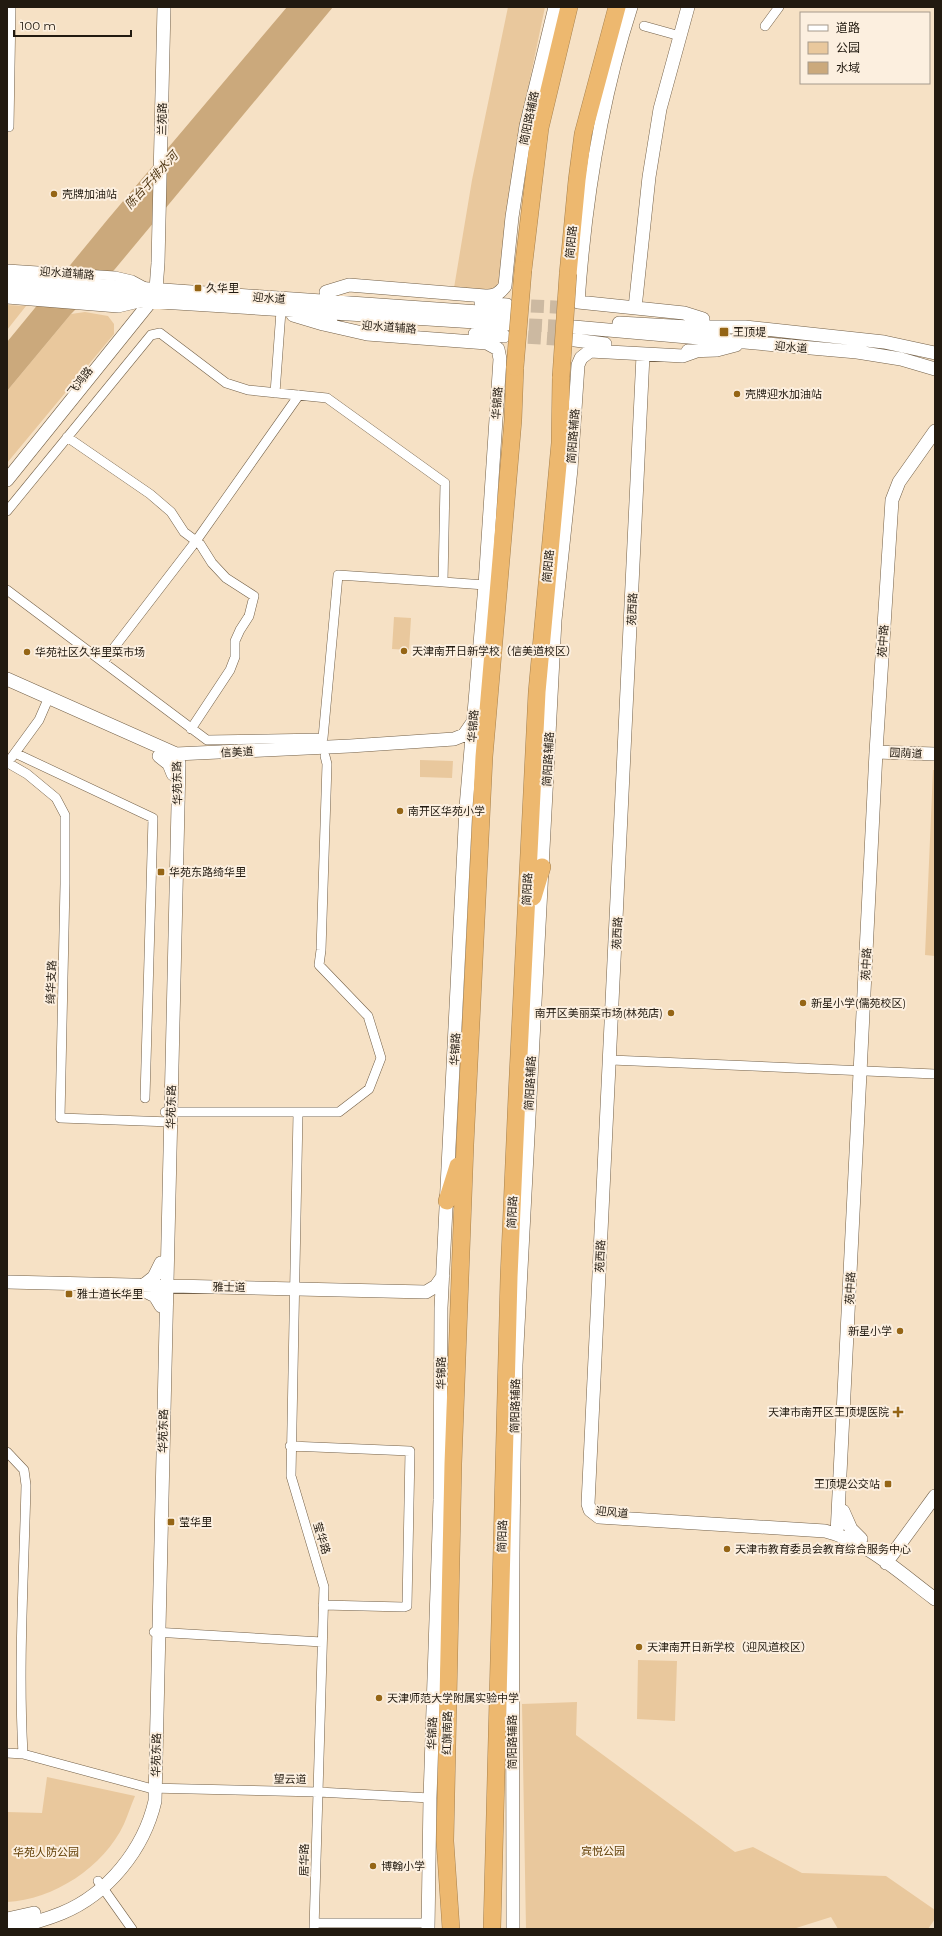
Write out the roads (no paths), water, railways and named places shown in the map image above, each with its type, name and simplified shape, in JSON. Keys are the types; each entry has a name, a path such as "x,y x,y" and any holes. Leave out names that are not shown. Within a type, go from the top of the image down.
{"highway":[{"path":"447,1201 465,1145 484,757 513,420 515,368 523,270 540,128 569,7"},
{"name":"简阳路","path":"492,1924 509,1277 537,692 560,443 561,377 568,274 577,180 583,134 609,32 617,7"},
{"path":"526,920 542,867"},
{"name":"红旗南路","path":"451,1929 445,1841 453,1464 465,1145"}],"street":[{"path":"9,127 11,7"},
{"name":"兰苑路","path":"160,152 161,7"},
{"name":"兰苑路","path":"150,295 158,220 164,7"},
{"name":"简阳路辅路","path":"326,292 349,285 494,296 505,286 513,210 526,126 555,7"},
{"path":"575,319 585,221 597,139 608,89 631,7"},
{"path":"635,308 648,177 660,109 688,7"},
{"path":"765,26 779,7"},
{"path":"644,26 680,36"},
{"name":"迎水道辅路","path":"7,269 46,287"},
{"name":"迎水道","path":"7,279 46,287 96,301 150,295 279,306 506,320"},
{"name":"迎水道","path":"7,290 110,280 150,295"},
{"path":"7,299 46,287"},
{"path":"275,393 279,306 317,292 326,292 506,320"},
{"name":"飞鸿路","path":"7,470 53,417 150,295"},
{"name":"飞鸿路","path":"7,480 57,420 150,295"},
{"name":"迎水道辅路","path":"279,306 323,324 366,325 506,320"},
{"path":"575,319 635,308 684,313 704,319 745,327"},
{"path":"575,319 704,319"},
{"path":"575,319 697,351 717,350 746,343"},
{"name":"迎水道","path":"575,319 689,327 745,327 884,342 935,353"},
{"name":"迎水道","path":"575,319 746,343 880,355 901,358 935,369"},
{"name":"华锦路","path":"323,324 367,334 487,343 498,349 500,359 485,585 466,807 443,1276 440,1500 430,1798 428,1926"},
{"path":"7,512 151,335 160,333 226,383 248,390 327,398 445,483 443,582"},
{"name":"简阳路辅路","path":"513,1929 513,1478 516,1365 555,620 571,469 578,365 581,358 590,351 683,356 697,351"},
{"name":"苑西路","path":"590,1510 587,1497 611,1060 643,355"},
{"path":"103,662 196,542 299,395"},
{"name":"苑中路","path":"839,1532 892,500 899,482 935,431"},
{"path":"67,437 150,494 171,512 184,532 196,542 226,578 254,596 249,616 235,641 235,657 230,670 191,729"},
{"name":"苑中路","path":"879,752 896,501 902,488 935,441"},
{"path":"7,590 207,740 323,738 338,575 485,585"},
{"name":"信美道","path":"7,679 48,702 175,764 325,756 456,746 466,750 471,757"},
{"name":"信美道","path":"7,688 48,702 175,764 350,746 454,739 464,735 470,728 473,720"},
{"path":"7,764 12,753 39,720 48,702"},
{"name":"园荫道","path":"879,752 935,754"},
{"path":"12,753 153,818 146,1098"},
{"path":"168,1117 339,1112 369,1089 381,1058 368,1016 319,965 324,886 327,764 325,756"},
{"name":"绮华支路","path":"7,764 27,774 56,798 65,815 66,884 60,1118 168,1117"},
{"name":"华苑东路","path":"12,1924 59,1905 100,1884 133,1839 146,1811 152,1789 175,764"},
{"path":"466,807 477,879"},
{"path":"611,1060 935,1074"},
{"name":"苑中路","path":"839,1532 843,1511 863,1072"},
{"name":"莹华路","path":"298,1113 295,1291 290,1446 291,1476 324,1587 318,1792"},
{"name":"华苑东路","path":"163,1294 161,1263 168,1117"},
{"path":"161,1263 154,1277 143,1287 155,1296 163,1294"},
{"name":"雅士道","path":"7,1282 143,1287 163,1294 295,1291 426,1292 436,1286 443,1276"},
{"path":"509,1277 516,1365"},
{"name":"雅士道","path":"7,1286 143,1287"},
{"name":"雅士道","path":"295,1291 425,1297 436,1300 442,1308"},
{"path":"290,1446 410,1450 407,1606 323,1605"},
{"path":"7,1452 24,1470 26,1485 21,1721 23,1754"},
{"path":"892,1563 899,1546 935,1496"},
{"path":"892,1563 935,1507"},
{"name":"迎风道","path":"590,1510 597,1512 839,1532 861,1539 892,1563 907,1578 935,1599"},
{"path":"843,1511 851,1529 861,1539"},
{"name":"迎风道","path":"839,1532 892,1563 935,1592"},
{"path":"155,1632 322,1642"},
{"name":"望云道","path":"7,1753 23,1754 152,1789 318,1792 430,1798"},
{"name":"居华路","path":"315,1926 318,1792"},
{"path":"100,1884 132,1929"},
{"path":"315,1926 428,1926"}],"water":[{"name":"陈台子排水河","path":"287,7 333,7 115,269 71,314 7,391 7,342 108,219"}],"tunnel":[{"path":"512,305 574,308"},
{"path":"510,324 573,327"},
{"path":"509,336 572,340"}],"place":[{"name":"壳牌加油站","path":"54,194"},
{"name":"久华里","path":"198,288"},
{"name":"王顶堤","path":"724,332"},
{"name":"壳牌迎水加油站","path":"737,394"},
{"name":"天津南开日新学校（信美道校区）","path":"404,651"},
{"name":"华苑社区久华里菜市场","path":"27,652"},
{"name":"南开区华苑小学","path":"400,811"},
{"name":"华苑东路绮华里","path":"161,872"},
{"name":"新星小学(儒苑校区)","path":"803,1003"},
{"name":"南开区美丽菜市场(林苑店)","path":"671,1013"},
{"name":"雅士道长华里","path":"69,1294"},
{"name":"新星小学","path":"900,1331"},
{"name":"天津市南开区王顶堤医院","path":"898,1412"},
{"name":"王顶堤公交站","path":"888,1484"},
{"name":"莹华里","path":"171,1522"},
{"name":"天津市教育委员会教育综合服务中心","path":"727,1549"},
{"name":"天津南开日新学校（迎风道校区）","path":"639,1647"},
{"name":"天津师范大学附属实验中学","path":"379,1698"},
{"name":"博翰小学","path":"373,1866"}],"park label":[{"name":"宾悦公园","path":"603,1851"},
{"name":"华苑人防公园","path":"46,1852"}]}
